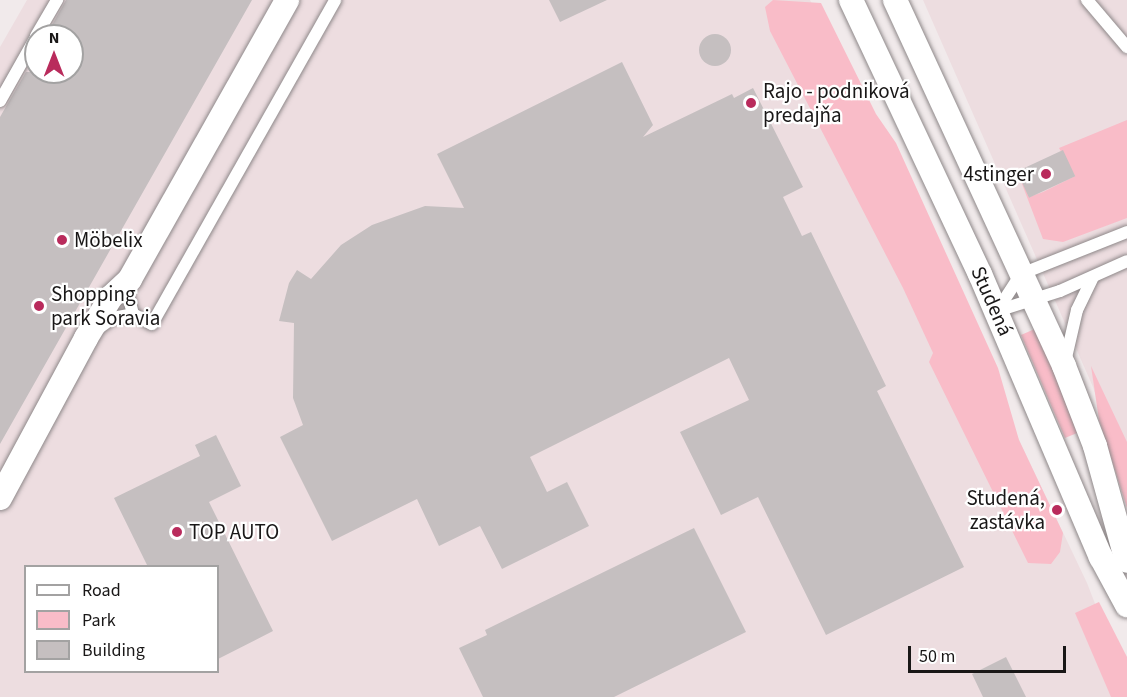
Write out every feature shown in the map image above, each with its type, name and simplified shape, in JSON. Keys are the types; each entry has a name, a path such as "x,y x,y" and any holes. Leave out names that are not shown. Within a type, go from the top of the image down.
{"street":[{"path":"0,498 86,338 111,297 124,284 288,0"},
{"name":"Studená","path":"851,0 997,311 1101,557 1127,605"},
{"name":"Studená","path":"895,0 1064,366 1095,446 1127,561"}],"lane":[{"path":"43,24 57,0"},
{"path":"86,338 113,318 133,314 152,324 334,0"},
{"path":"1087,0 1127,47"},
{"path":"0,101 24,58"},
{"path":"997,311 1021,274 1127,232"},
{"path":"997,311 1093,277 1127,261"},
{"path":"1064,366 1077,310 1093,277"},
{"path":"124,284 133,314"},
{"path":"1101,557 1120,536"}],"shaded area":[{"path":"27,0 810,0 1087,583 1127,686 1127,697 0,697 0,47"},
{"path":"923,0 1127,0 1127,492 1093,387"}],"green space":[{"path":"773,0 821,3 876,114 896,143 998,368 1019,440 1063,533 1060,552 1051,564 1028,563 929,362 933,353 903,288 770,31 765,7"},
{"path":"1127,120 1127,218 1063,242 1043,239 1017,171 1029,197 1043,192 1075,176 1059,148"},
{"path":"1037,328 1077,433 1065,438 1021,335"},
{"path":"1091,366 1127,442 1127,508 1099,420"},
{"path":"1099,602 1127,657 1127,697 1111,697 1075,613"}],"building":[{"name":"Shopping park Soravia","path":"66,0 252,0 0,444 0,117 24,75 24,84 84,84 84,24 53,24"},
{"path":"549,0 607,0 560,22"},
{"path":"715,34 726,39 731,50 726,61 715,66 704,61 699,50 704,39"},
{"path":"622,62 653,125 643,137 732,94 734,98 753,88 803,187 783,197 802,236 811,232 886,386 877,391 964,567 826,635 758,497 721,515 680,432 749,400 729,358 530,457 547,492 567,482 589,526 502,569 480,526 439,546 417,499 332,541 280,437 303,425 293,398 294,323 279,321 289,283 297,270 311,279 341,245 372,225 425,206 464,208 437,154"},
{"name":"4stinger","path":"1063,150 1075,176 1029,198 1017,172"},
{"name":"TOP AUTO","path":"216,435 241,486 209,502 273,631 219,658 219,565 147,565 114,498 200,456 195,445"},
{"path":"694,528 746,632 614,697 483,697 459,648 487,635 485,630"},
{"path":"1006,657 1026,697 983,697 972,674"}],"place":[{"name":"Rajo - podniková predajňa","path":"751,103"},
{"name":"4stinger","path":"1046,174"},
{"name":"Möbelix","path":"62,240"},
{"name":"Shopping park Soravia","path":"39,306"},
{"name":"Studená, zastávka","path":"1057,510"},
{"name":"TOP AUTO","path":"177,532"}]}
